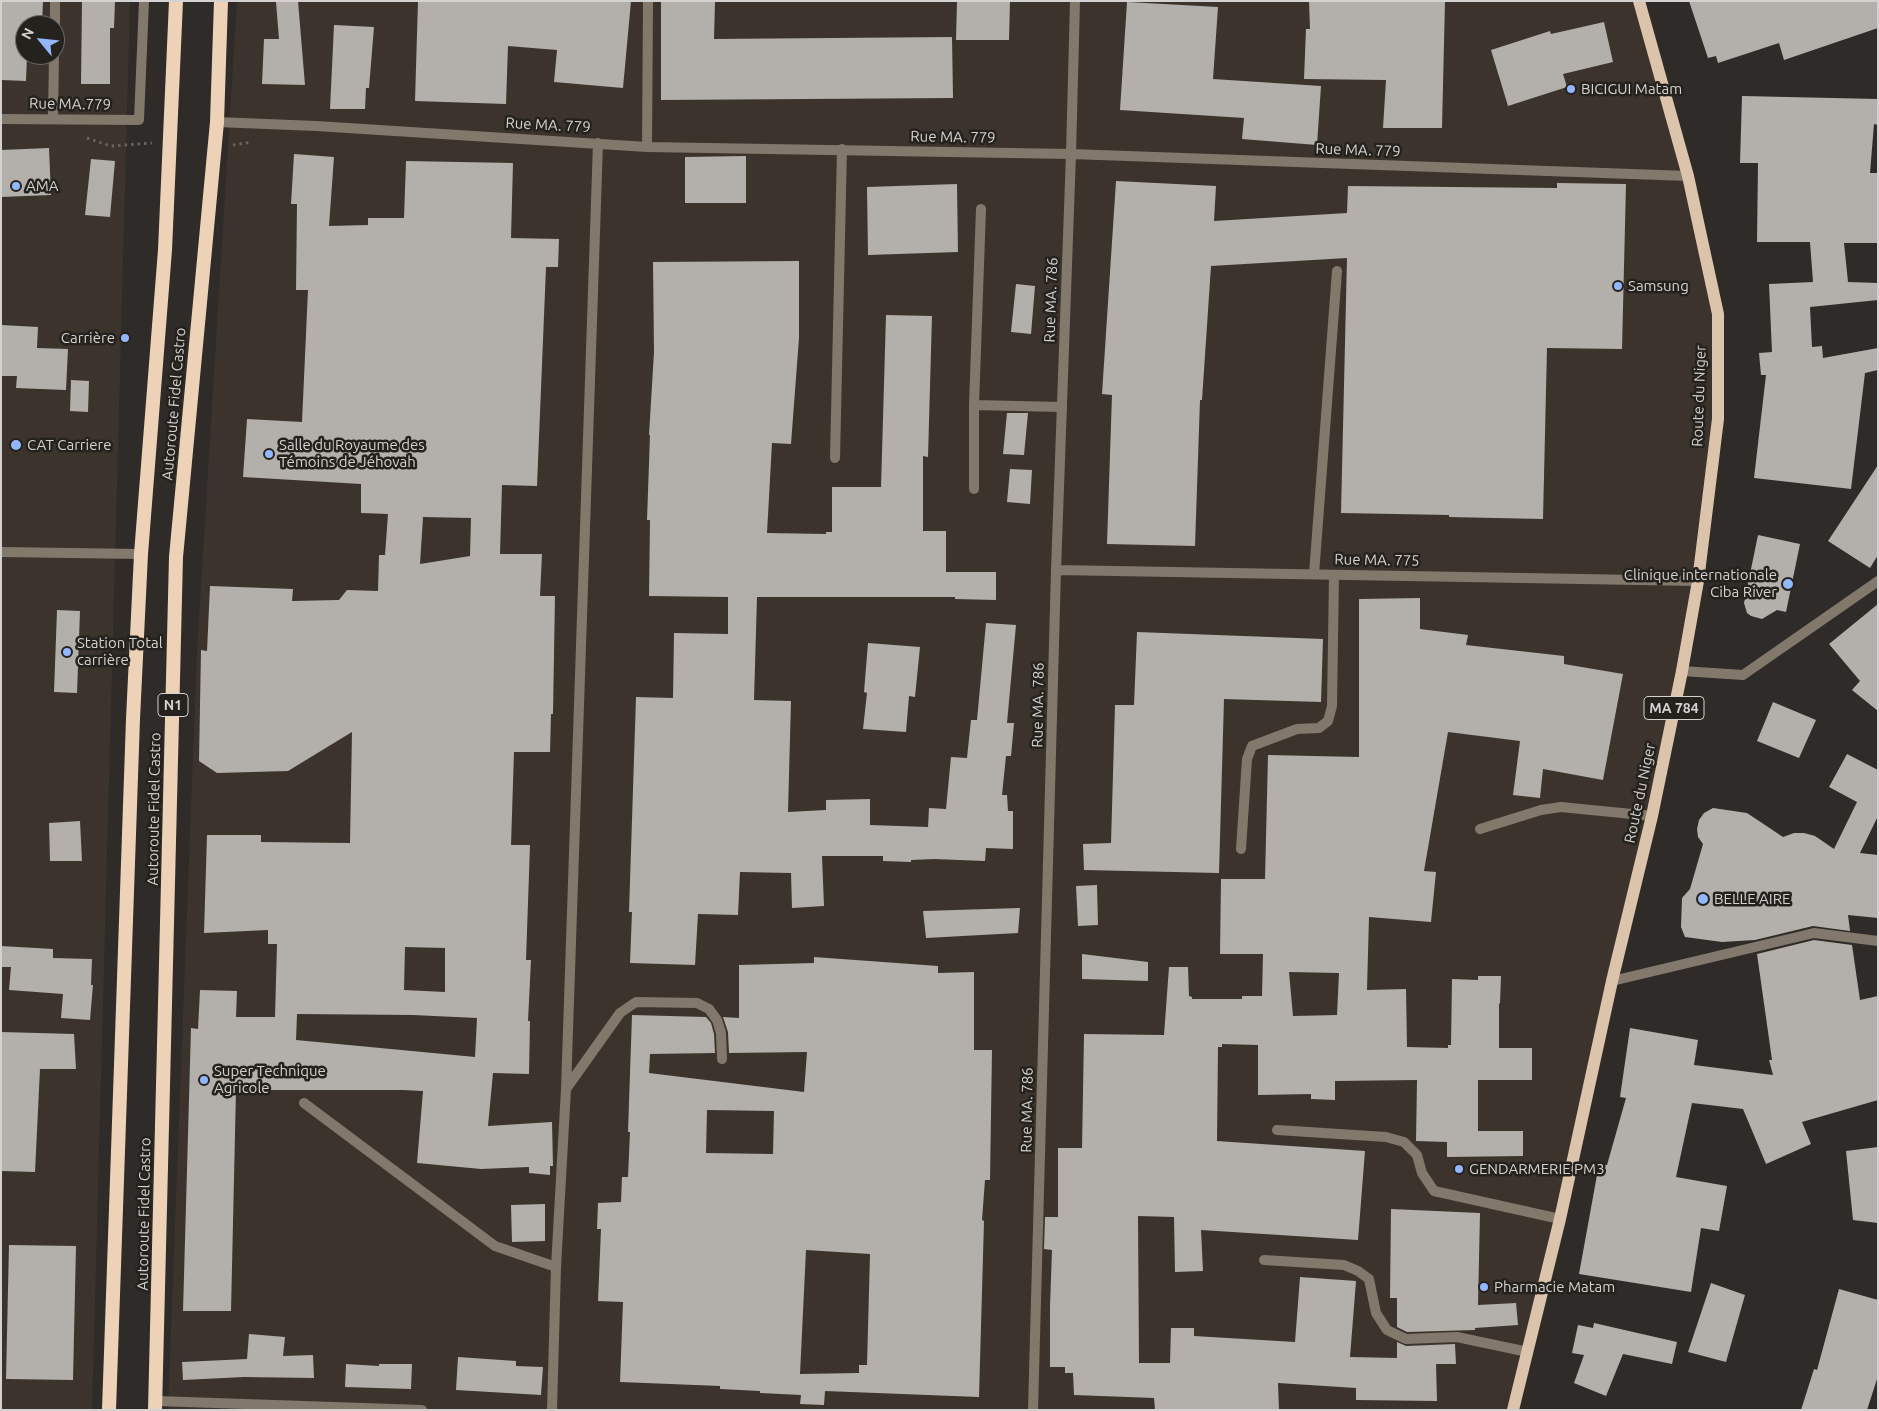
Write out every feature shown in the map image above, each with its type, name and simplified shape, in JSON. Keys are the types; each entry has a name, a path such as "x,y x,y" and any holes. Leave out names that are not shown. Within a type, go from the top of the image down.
{"highway":[{"name":"Autoroute Fidel Castro","path":"109,1410 132,729 141,554 165,250 176,1"},
{"name":"Autoroute Fidel Castro","path":"155,1405 176,557 217,122 221,1"}],"main road":[{"name":"Route du Niger","path":"1513,1410 1560,1219 1612,981 1652,816 1682,671 1698,581 1718,418 1718,314 1688,176 1639,1"}],"street":[{"path":"55,1 55,15"},
{"name":"Rue MA.779","path":"1,119 139,120 144,1"},
{"path":"647,147 648,1"},
{"name":"Rue MA. 786","path":"1033,1410 1056,570 1075,1"},
{"path":"53,119 54,65"},
{"name":"Rue MA. 779","path":"217,122 647,147 1071,154 1688,176"},
{"path":"552,1410 556,1267 566,1089 598,143"},
{"path":"835,458 842,149"},
{"path":"974,489 974,405 981,209"},
{"path":"1314,574 1337,271"},
{"path":"974,405 1062,407"},
{"path":"1,552 141,554"},
{"name":"Rue MA. 775","path":"1056,570 1698,581"},
{"path":"1241,849 1247,759 1252,746 1297,729 1318,728 1328,721 1332,706 1334,575"},
{"path":"1682,671 1743,674 1878,581"},
{"path":"1480,829 1541,810 1561,807 1652,816"},
{"path":"1612,981 1814,933 1878,941"},
{"path":"566,1089 620,1013 636,1002 697,1003 709,1008 717,1020 721,1033 722,1059"},
{"path":"304,1103 495,1246 556,1267"},
{"path":"1277,1130 1386,1136 1404,1142 1417,1155 1422,1174 1434,1191 1560,1219"},
{"path":"1264,1260 1344,1265 1358,1271 1369,1279 1376,1313 1387,1330 1406,1340 1457,1337 1528,1352"},
{"path":"155,1405 422,1410"}],"path":[{"path":"110,146 159,142"}],"shaded area":[{"path":"1,1 130,1 92,1410 1,1410"},
{"path":"237,1 1639,1 1718,314 1718,419 1682,671 1513,1410 168,1410 197,650"}],"building":[{"path":"1,1 43,1 42,15 15,15 15,65 27,65 26,81 1,80"},
{"path":"82,1 115,1 114,28 110,28 110,84 81,84"},
{"path":"298,1 305,85 262,84 264,39 279,39 276,2"},
{"path":"418,1 631,1 623,88 554,82 557,50 508,46 506,104 415,101"},
{"path":"661,1 715,1 714,39 952,37 953,98 661,100"},
{"path":"957,1 1010,1 1009,40 956,40"},
{"path":"1309,1 1445,1 1442,128 1383,128 1386,80 1304,79 1306,29 1310,29"},
{"path":"1689,1 1878,1 1878,28 1784,60 1779,43 1718,63 1716,56 1708,58"},
{"path":"1127,2 1218,7 1213,79 1321,86 1317,145 1242,139 1244,118 1120,110"},
{"path":"1604,22 1613,62 1563,74 1567,87 1508,106 1491,50 1550,31 1551,34"},
{"path":"334,25 374,27 369,88 366,88 365,109 330,109"},
{"path":"1742,96 1878,99 1878,125 1874,124 1870,173 1878,173 1878,243 1844,243 1848,282 1878,283 1878,300 1810,307 1812,347 1822,346 1823,358 1878,348 1878,370 1865,373 1851,489 1754,478 1766,375 1761,375 1759,353 1772,352 1769,284 1813,282 1810,242 1757,242 1758,163 1740,163"},
{"path":"49,148 51,195 1,197 1,150"},
{"path":"294,154 334,157 329,226 368,225 368,218 404,218 406,161 513,163 511,238 559,239 558,267 546,267 537,486 502,485 500,554 542,554 540,596 555,596 553,714 551,714 550,752 514,752 511,845 530,845 526,960 531,960 528,1021 530,1021 529,1074 493,1073 488,1126 552,1122 553,1166 550,1166 550,1175 529,1173 529,1167 481,1169 417,1163 423,1091 236,1090 231,1311 183,1311 191,1028 198,1029 200,990 237,991 236,1017 275,1017 277,944 268,944 268,930 204,933 207,835 261,835 261,842 350,843 352,732 288,771 217,773 199,761 201,650 207,651 210,586 293,589 292,601 339,600 347,590 378,591 379,555 385,555 388,514 361,513 361,484 243,477 247,419 302,422 308,290 296,290 297,204 291,204","holes":["423,517 471,518 470,556 420,564","405,947 445,948 445,992 404,990","297,1014 413,1015 477,1018 475,1057 296,1040"]},
{"path":"746,156 746,203 685,203 685,157"},
{"path":"91,159 115,161 110,217 85,215"},
{"path":"1116,181 1216,186 1214,221 1347,213 1348,186 1557,188 1557,183 1626,184 1622,349 1547,348 1543,519 1341,513 1347,258 1211,266 1202,400 1200,400 1195,546 1107,544 1112,395 1102,394"},
{"path":"957,184 958,252 868,255 867,187"},
{"path":"799,261 799,338 791,444 772,443 767,533 826,534 826,532 832,532 832,487 881,487 886,315 932,316 928,457 923,456 923,531 946,531 946,572 996,572 996,600 955,599 955,597 757,597 754,700 791,701 788,812 826,810 826,800 870,799 870,825 928,827 929,808 946,809 951,757 967,758 971,720 977,720 986,623 1016,625 1007,723 1014,723 1011,756 1006,756 1002,795 1007,795 1008,811 1013,811 1013,849 986,848 985,861 934,859 911,860 911,862 883,861 883,856 822,856 824,906 792,908 791,873 740,872 738,915 698,914 695,965 630,963 632,912 629,912 636,697 673,698 674,633 728,634 728,597 649,596 650,520 647,520 649,435 654,352 653,262"},
{"path":"1016,284 1035,286 1031,334 1011,332"},
{"path":"1,325 38,327 37,348 68,349 66,390 16,388 17,376 1,376"},
{"path":"71,380 89,381 88,412 70,411"},
{"path":"1007,413 1028,413 1024,455 1003,454"},
{"path":"1878,465 1878,555 1870,568 1828,541"},
{"path":"1010,469 1032,470 1030,504 1007,502"},
{"path":"1758,535 1800,544 1786,612 1777,610 1762,619 1747,613 1744,603"},
{"path":"1420,598 1420,629 1468,635 1466,645 1564,656 1564,664 1623,674 1603,780 1543,769 1540,798 1513,795 1520,741 1448,732 1424,871 1436,872 1431,922 1369,917 1367,990 1406,989 1407,1047 1448,1048 1448,1045 1451,1045 1452,979 1478,980 1478,976 1501,976 1499,1048 1532,1048 1532,1080 1478,1080 1478,1131 1523,1131 1523,1156 1447,1157 1447,1142 1416,1141 1417,1080 1335,1081 1335,1100 1311,1099 1311,1094 1258,1095 1258,1045 1222,1044 1222,1047 1218,1047 1217,1141 1365,1151 1358,1240 1201,1230 1203,1271 1175,1272 1174,1217 1138,1216 1139,1363 1170,1363 1171,1328 1194,1328 1194,1336 1295,1342 1300,1277 1356,1281 1350,1357 1397,1358 1397,1342 1406,1346 1455,1344 1456,1364 1436,1364 1437,1401 1356,1400 1356,1388 1278,1383 1279,1410 1155,1410 1154,1398 1074,1395 1073,1373 1065,1373 1065,1367 1050,1367 1052,1250 1044,1249 1045,1217 1058,1217 1058,1148 1082,1148 1084,1034 1164,1035 1169,967 1188,967 1189,996 1192,999 1242,999 1242,996 1262,996 1263,954 1220,954 1221,879 1265,879 1268,755 1359,757 1359,599","holes":["1289,972 1339,973 1337,1015 1293,1016"]},
{"path":"1878,604 1878,711 1852,690 1860,681 1829,644"},
{"name":"Station Total carrière","path":"57,610 80,611 77,693 54,692"},
{"path":"1137,632 1323,639 1321,702 1224,699 1219,873 1084,870 1083,844 1111,843 1115,705 1134,705"},
{"path":"868,643 920,647 915,697 909,696 906,732 863,729 867,693 864,692"},
{"path":"1773,702 1816,720 1799,758 1757,741"},
{"path":"1847,754 1878,770 1878,816 1860,853 1878,855 1878,918 1848,915 1850,931 1813,926 1755,940 1722,942 1685,937 1681,927 1682,898 1690,889 1703,844 1698,837 1697,829 1699,820 1704,813 1713,808 1747,813 1783,837 1794,833 1804,833 1815,836 1834,849 1857,802 1829,787"},
{"path":"80,821 82,861 50,861 49,823"},
{"path":"1097,885 1098,925 1078,926 1076,886"},
{"path":"1020,908 1018,933 926,938 923,911"},
{"path":"1814,940 1852,945 1860,1000 1878,996 1878,1100 1802,1122 1811,1144 1766,1164 1743,1109 1692,1103 1676,1177 1727,1186 1719,1231 1701,1228 1691,1292 1579,1274 1599,1164 1607,1165 1626,1098 1620,1097 1630,1028 1698,1040 1694,1065 1773,1075 1769,1060 1772,1060 1757,954"},
{"path":"1,946 53,949 53,958 92,959 91,985 93,985 90,1020 61,1018 63,994 9,990 11,967 1,967"},
{"path":"1082,954 1148,962 1148,981 1082,979"},
{"path":"814,957 938,966 938,973 974,972 974,1050 992,1050 990,1180 985,1180 982,1220 984,1221 979,1397 825,1391 824,1405 800,1404 801,1395 720,1389 720,1386 620,1382 623,1302 598,1301 601,1229 597,1229 598,1203 621,1202 622,1177 628,1177 632,1015 706,1017 711,1023 714,1034 715,1053 650,1054 649,1073 804,1092 807,1052 729,1053 728,1032 723,1017 739,1018 739,965 814,963","holes":["707,1110 774,1111 773,1154 706,1153","806,1250 870,1254 867,1365 859,1365 859,1373 800,1374"]},
{"path":"1,1032 74,1034 76,1069 40,1069 35,1172 1,1171"},
{"path":"1878,1147 1878,1223 1853,1220 1846,1151"},
{"path":"545,1204 545,1241 512,1242 511,1205"},
{"path":"1391,1209 1480,1213 1478,1305 1516,1303 1518,1325 1475,1328 1475,1330 1407,1332 1397,1327 1397,1298 1390,1298"},
{"path":"9,1245 76,1246 73,1380 6,1379"},
{"path":"1711,1283 1745,1295 1726,1362 1688,1352"},
{"path":"1839,1289 1878,1300 1878,1376 1867,1410 1801,1410 1814,1369 1817,1370"},
{"path":"1594,1323 1677,1342 1672,1364 1623,1354 1606,1396 1574,1383 1584,1355 1572,1353 1578,1325 1593,1328"},
{"path":"249,1334 285,1337 283,1356 313,1355 314,1378 244,1377 183,1380 182,1362 247,1359"},
{"path":"458,1357 516,1361 516,1366 543,1367 541,1395 456,1390"},
{"path":"346,1364 379,1366 379,1364 412,1364 411,1389 345,1387"}],"place":[{"name":"BICIGUI Matam","path":"1571,89"},
{"name":"AMA","path":"16,186"},
{"name":"Samsung","path":"1618,286"},
{"name":"Carrière","path":"125,338"},
{"name":"CAT Carriere","path":"16,445"},
{"name":"Salle du Royaume des Témoins de Jéhovah","path":"269,454"},
{"name":"Clinique internationale Ciba River","path":"1788,584"},
{"name":"Station Total carrière","path":"67,652"},
{"name":"BELLE AIRE","path":"1703,899"},
{"name":"Super Technique Agricole","path":"204,1080"},
{"name":"GENDARMERIE PM3","path":"1459,1169"},
{"name":"Pharmacie Matam","path":"1484,1287"}]}
